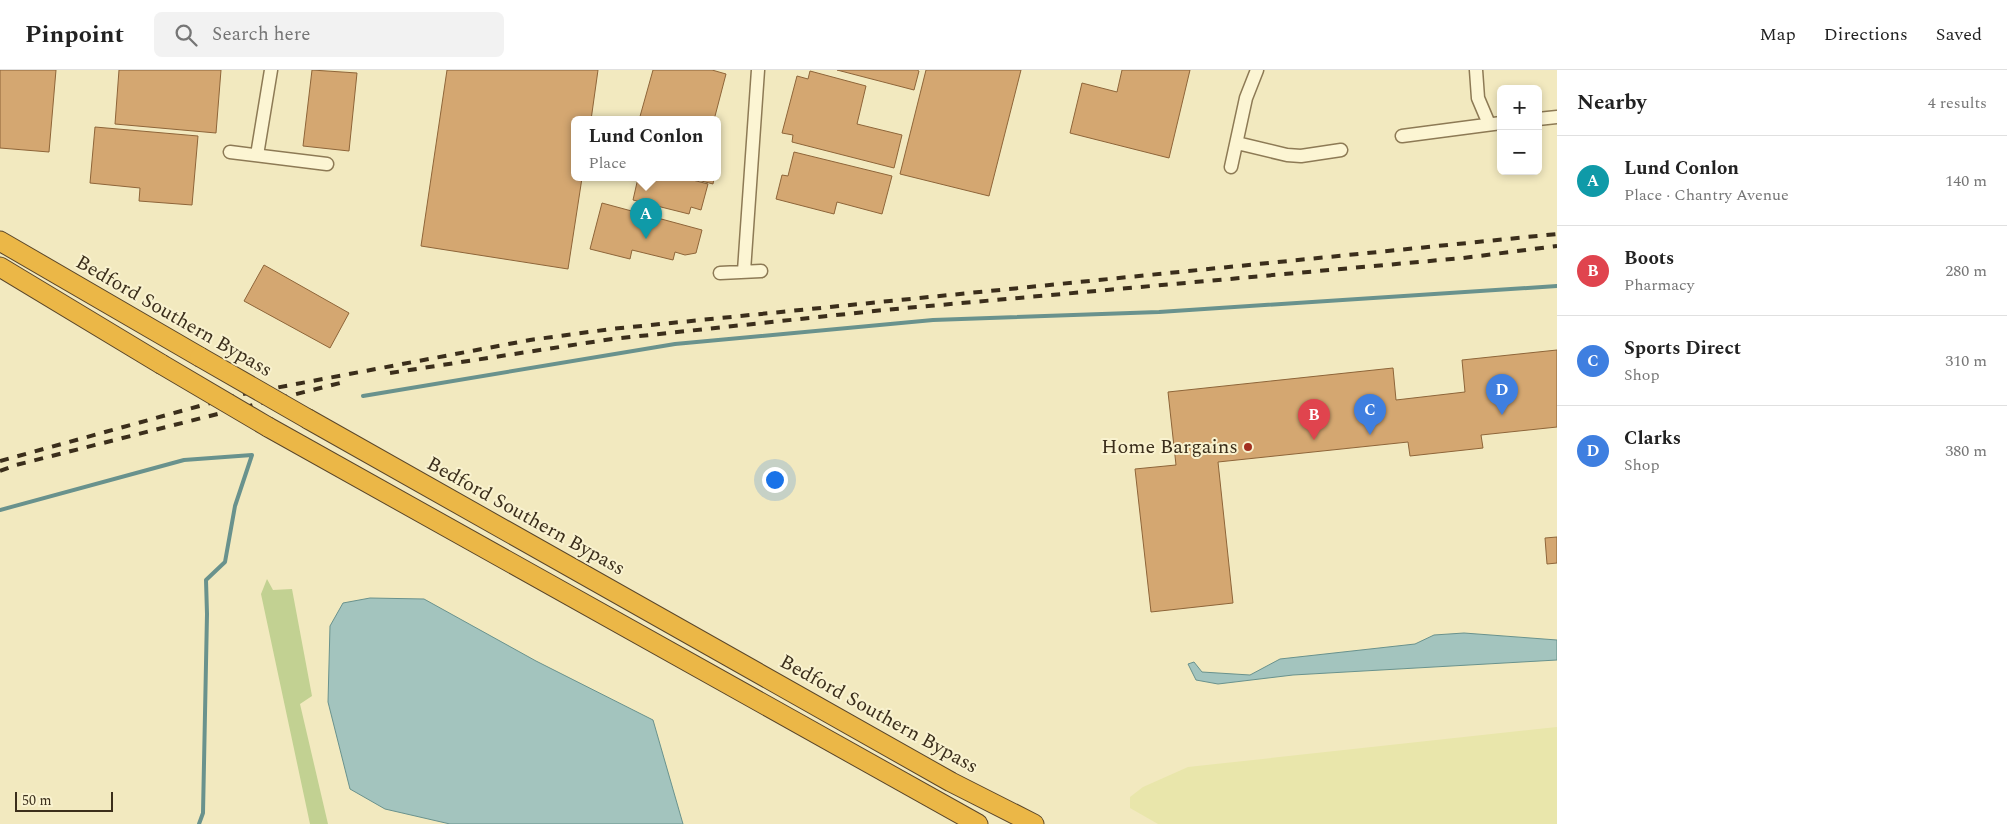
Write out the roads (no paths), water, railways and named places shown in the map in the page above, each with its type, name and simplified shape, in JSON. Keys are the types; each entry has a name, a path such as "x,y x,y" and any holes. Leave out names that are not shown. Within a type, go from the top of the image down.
{"highway":[{"name":"Bedford Southern Bypass","path":"0,242 308,419 951,782 1034,824"},
{"path":"0,267 268,427 978,824"}],"street":[{"path":"257,155 271,70"},
{"path":"744,271 758,70"},
{"path":"1230,167 1246,98 1256,70"},
{"path":"1402,136 1495,124 1478,98 1476,70"},
{"path":"1542,119 1557,118"},
{"path":"1237,143 1287,155 1301,156 1341,150"},
{"path":"230,152 327,164"},
{"path":"720,273 761,271"}],"water":[{"path":"370,598 424,599 536,661 653,720 683,824 450,824 385,809 350,789 328,702 330,626 343,603"},
{"path":"1464,633 1557,640 1557,660 1293,675 1218,684 1196,680 1188,664 1194,662 1202,672 1250,675 1280,659 1415,644 1434,635"}],"waterway":[{"path":"363,396 675,344 933,320 1159,312 1557,286"},
{"path":"0,510 184,460 252,455 235,506 225,562 206,580 203,813 199,824"}],"railway":[{"path":"0,461 243,394 530,340 611,329 1557,234"},
{"path":"390,373 612,339 884,310 1463,258 1557,246"},
{"path":"0,471 16,465 348,381"}],"place":[{"name":"Lund Conlon","path":"646,239"},
{"name":"Clarks","path":"1502,415"},
{"name":"Sports Direct","path":"1370,435"},
{"name":"Boots","path":"1314,440"},
{"name":"Home Bargains","path":"1248,447"}]}
